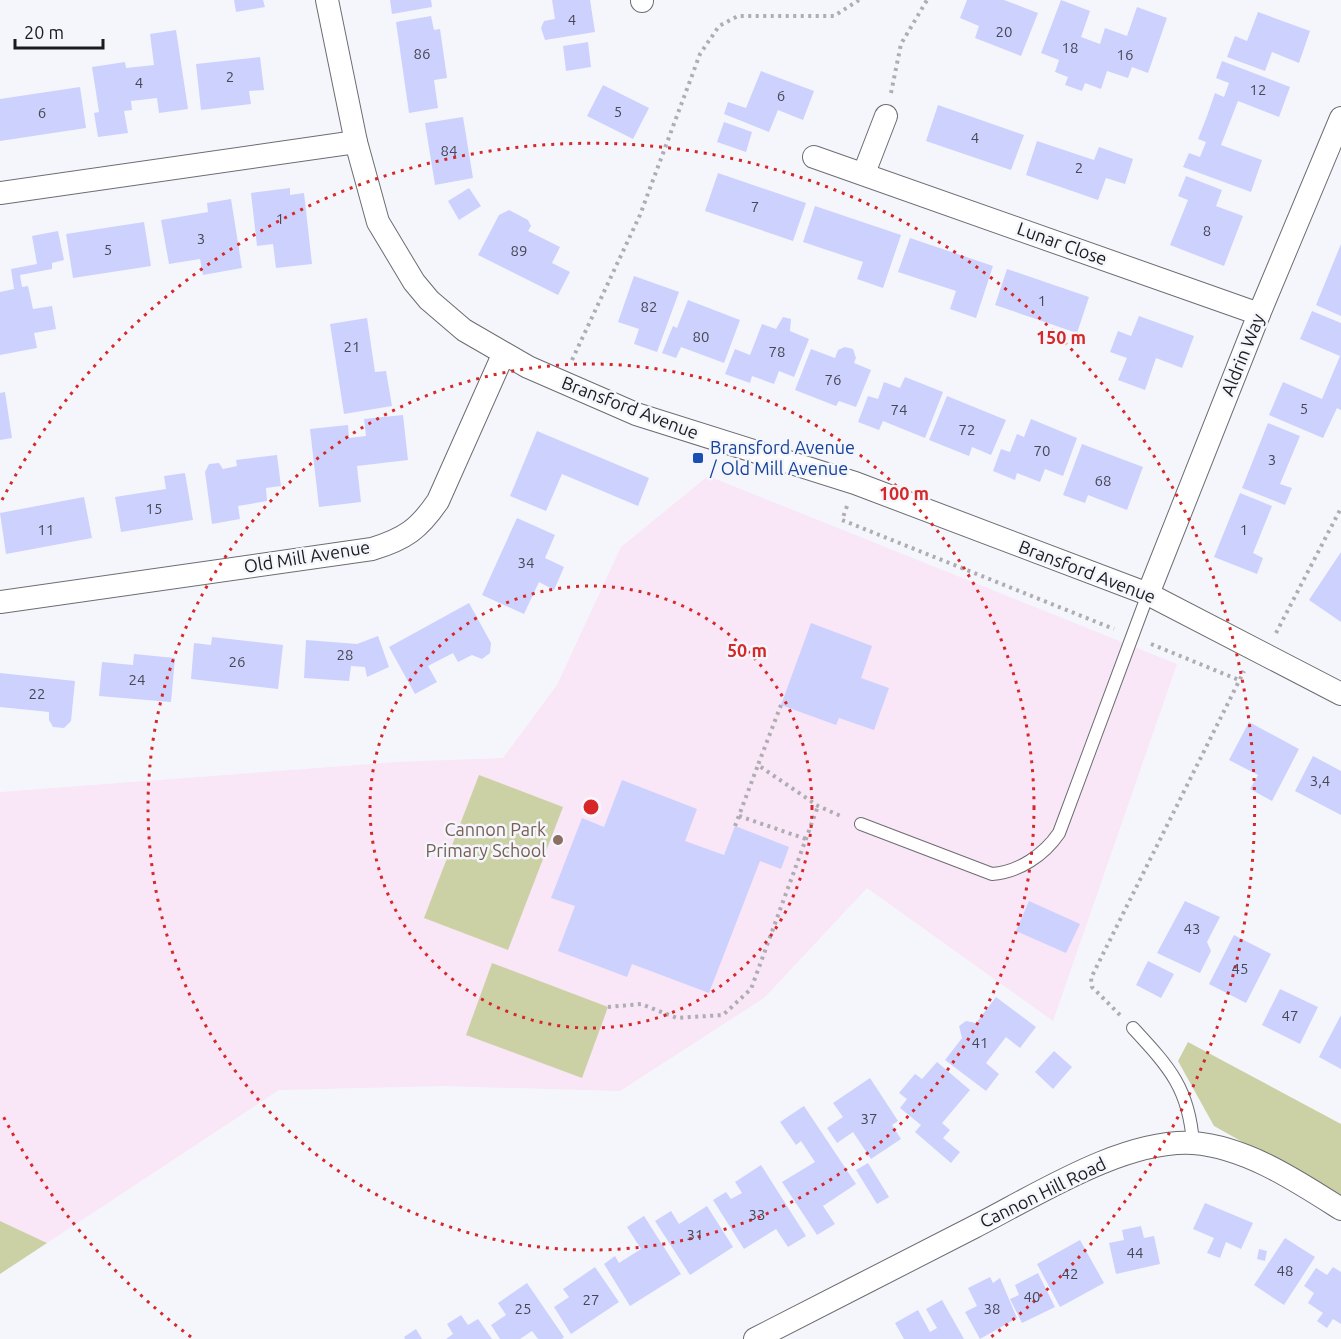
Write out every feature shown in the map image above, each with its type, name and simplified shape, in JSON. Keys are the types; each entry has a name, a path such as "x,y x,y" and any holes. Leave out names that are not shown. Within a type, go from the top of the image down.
{"street":[{"name":"Bransford Avenue","path":"327,0 356,142 378,222 401,264 429,300 446,317 503,355 561,382 659,422 855,483 1149,594 1341,694"},
{"path":"864,173 886,116"},
{"name":"Aldrin Way","path":"1149,594 1259,314 1341,118"},
{"path":"0,193 356,142"},
{"name":"Lunar Close","path":"814,157 1259,314"},
{"name":"Old Mill Avenue","path":"0,602 372,549 398,541 424,522 438,501 503,355"},
{"name":"Cannon Hill Road","path":"755,1339 1113,1159 1142,1148 1193,1143 1214,1147 1254,1160 1341,1209"}],"lane":[{"path":"861,824 993,874 1010,873 1048,848 1059,833 1149,594"},
{"path":"1133,1028 1171,1069 1191,1118 1193,1143"}],"path":[{"path":"561,382 640,215 700,54 719,26 738,16 834,15 859,0"},
{"path":"886,116 901,44 927,0"},
{"path":"855,483 842,520 1239,680"},
{"path":"1133,1028 1092,987 1091,978 1239,680 1260,652 1341,508"},
{"path":"735,826 781,705"},
{"path":"758,765 818,806 861,824"},
{"path":"608,1006 640,1005 677,1018 723,1015 751,989 818,806"},
{"path":"739,816 806,839"}],"shaded area":[{"name":"Cannon Park Primary School","path":"708,476 1177,664 1053,1021 867,888 764,998 620,1091 443,1086 279,1090 47,1243 0,1221 0,792 398,762 503,758 557,685 621,547"}],"green space":[{"path":"479,775 563,807 508,950 424,918"},
{"path":"492,963 608,1007 582,1078 466,1035"},
{"path":"1188,1042 1341,1124 1341,1197 1214,1126 1178,1061"},
{"path":"0,1221 47,1243 0,1274"}],"building":[{"path":"234,0 263,0 265,7 236,12"},
{"path":"390,0 431,0 432,7 392,14"},
{"path":"552,0 590,0 595,32 545,40 541,28 544,21 555,19"},
{"path":"967,0 1004,0 1038,13 1021,56 975,38 979,26 960,18"},
{"path":"1061,0 1090,11 1081,37 1100,44 1105,28 1127,36 1137,7 1167,18 1148,73 1132,67 1128,78 1107,71 1101,89 1085,83 1082,91 1065,85 1068,77 1055,72 1059,60 1041,53"},
{"path":"1258,12 1310,31 1299,63 1272,52 1265,71 1227,57 1235,36 1247,41"},
{"path":"431,16 434,30 440,29 447,78 434,80 438,108 409,113 396,22"},
{"path":"176,30 188,109 159,113 157,98 131,101 132,110 124,111 128,133 98,137 94,113 99,112 92,67 125,62 126,68 154,65 150,34"},
{"path":"588,42 591,67 566,71 563,46"},
{"path":"260,57 264,90 249,91 251,104 201,110 196,64"},
{"path":"1222,61 1290,87 1279,117 1238,101 1221,145 1262,160 1251,192 1183,167 1189,153 1200,157 1206,142 1198,139 1215,93 1224,97 1229,83 1216,78"},
{"path":"761,71 814,91 803,120 778,110 769,132 724,114 728,102 746,108"},
{"path":"603,85 649,108 633,139 587,116"},
{"path":"80,87 86,128 0,141 0,99"},
{"path":"938,105 1024,135 1011,170 926,141"},
{"path":"463,117 473,178 435,185 425,123"},
{"path":"724,122 752,132 746,152 717,142"},
{"path":"1037,141 1094,160 1099,147 1133,159 1125,184 1106,178 1098,200 1026,175"},
{"path":"718,173 806,203 793,241 705,211"},
{"path":"1186,176 1222,190 1216,206 1243,216 1224,266 1170,245 1188,200 1178,196"},
{"path":"290,188 290,195 304,193 312,264 276,268 273,244 257,246 251,193"},
{"path":"469,188 481,206 459,220 448,201"},
{"path":"231,199 242,268 203,275 200,259 169,264 161,220 208,212 207,203"},
{"path":"815,206 901,235 883,288 857,279 863,262 803,242"},
{"path":"509,210 528,220 531,226 528,231 560,247 552,263 570,272 558,295 478,255 499,215"},
{"path":"144,222 151,266 73,278 66,234"},
{"path":"58,231 64,260 52,263 52,269 20,275 22,287 28,286 33,309 52,306 56,329 34,333 37,348 0,355 0,292 14,289 11,269 37,264 32,236"},
{"path":"910,238 993,266 976,318 950,309 956,291 898,272"},
{"path":"1341,244 1341,316 1316,305"},
{"path":"1007,269 1089,297 1077,333 995,305"},
{"path":"634,276 679,292 657,352 634,344 639,329 618,322"},
{"path":"688,300 740,320 724,363 681,347 676,358 662,353 673,326 677,328"},
{"path":"1312,311 1341,323 1341,410 1337,408 1323,438 1269,415 1283,382 1322,399 1340,356 1300,339"},
{"path":"1139,316 1194,336 1182,368 1156,358 1145,390 1118,380 1127,358 1110,352 1118,331 1131,336"},
{"path":"783,317 791,319 790,331 809,339 794,377 779,371 774,384 752,376 750,383 725,374 735,349 750,355 762,324 776,329"},
{"path":"367,318 375,372 386,371 392,406 344,414 330,324"},
{"path":"845,347 853,349 856,358 854,363 871,370 856,407 839,401 836,406 795,390 811,349 835,358 838,350"},
{"path":"905,377 943,392 925,438 883,421 879,430 858,422 868,396 878,399 884,382 900,388"},
{"path":"5,392 12,438 0,440 0,393"},
{"path":"947,396 1006,420 991,455 972,447 969,456 929,440"},
{"path":"403,415 408,460 357,466 361,502 319,507 310,429 348,425 349,438 366,436 364,419"},
{"path":"1031,419 1077,438 1063,476 1045,469 1040,482 1017,473 1015,480 993,471 1001,449 1010,452 1017,434 1024,437"},
{"path":"1268,423 1300,436 1280,484 1292,488 1285,505 1242,488"},
{"path":"537,431 649,478 638,506 562,474 546,511 510,496"},
{"path":"1082,444 1143,467 1127,510 1088,495 1085,503 1063,495"},
{"path":"277,455 281,486 266,488 267,501 238,506 240,519 212,524 205,472 209,464 219,463 223,469 237,466 236,460"},
{"path":"185,473 193,520 121,532 115,497 166,489 164,476"},
{"path":"1240,493 1272,506 1253,553 1263,558 1257,574 1214,557"},
{"path":"84,497 92,538 6,554 0,513"},
{"path":"517,518 555,535 545,558 564,567 554,590 539,582 524,614 482,595"},
{"path":"1341,552 1341,622 1309,600"},
{"path":"469,603 491,643 490,653 482,659 472,655 458,662 453,653 428,666 437,682 415,694 389,647"},
{"path":"811,623 872,646 861,678 889,688 874,730 839,718 836,725 781,705"},
{"path":"378,636 389,667 367,677 365,667 351,666 349,681 304,678 306,640 357,644"},
{"path":"212,637 283,645 278,689 191,679 194,643 211,645"},
{"path":"134,654 175,658 171,702 99,696 102,662 133,665"},
{"path":"0,673 75,681 71,721 64,728 53,727 49,720 49,712 0,707"},
{"path":"1249,722 1299,749 1272,801 1250,789 1258,775 1229,760"},
{"path":"1313,756 1341,771 1341,815 1295,791"},
{"path":"622,780 697,809 685,841 724,855 735,826 789,847 781,869 760,861 709,993 632,964 627,977 558,951 575,906 551,898 582,818 604,827"},
{"path":"1029,901 1080,924 1066,953 1016,931"},
{"path":"1185,901 1220,917 1207,942 1211,951 1200,973 1157,953"},
{"path":"1234,935 1271,954 1246,1003 1209,984"},
{"path":"1148,961 1174,974 1161,998 1136,985"},
{"path":"1280,989 1318,1007 1300,1044 1262,1025"},
{"path":"996,997 1036,1027 1020,1048 1006,1037 986,1063 999,1074 986,1091 945,1060 962,1038 959,1026 966,1021 976,1023"},
{"path":"1341,1015 1341,1069 1319,1057"},
{"path":"1054,1051 1072,1067 1053,1089 1035,1072"},
{"path":"937,1062 970,1090 942,1123 950,1130 943,1138 960,1152 951,1163 915,1132 921,1125 900,1108 907,1099 899,1093 915,1074 922,1079"},
{"path":"870,1078 898,1121 892,1125 901,1139 871,1159 853,1132 837,1143 827,1128 843,1117 833,1103"},
{"path":"804,1106 856,1184 823,1206 835,1224 817,1235 782,1182 815,1162 801,1141 796,1145 780,1122"},
{"path":"868,1163 889,1197 877,1204 856,1170"},
{"path":"761,1165 806,1236 788,1247 776,1229 744,1249 713,1200 726,1192 731,1199 742,1193 735,1182"},
{"path":"1205,1203 1253,1223 1241,1249 1226,1242 1220,1258 1207,1253 1214,1238 1193,1229"},
{"path":"707,1206 733,1247 690,1275 655,1221 671,1211 679,1224"},
{"path":"644,1216 681,1274 630,1306 604,1264 615,1256 619,1263 641,1249 627,1227"},
{"path":"1141,1226 1144,1238 1154,1236 1160,1264 1116,1274 1109,1243 1124,1240 1122,1230"},
{"path":"1285,1238 1315,1257 1284,1305 1254,1285"},
{"path":"1080,1240 1104,1283 1060,1307 1037,1264"},
{"path":"1259,1249 1267,1251 1265,1261 1257,1259"},
{"path":"595,1267 619,1302 571,1334 554,1307 569,1297 563,1289"},
{"path":"1333,1267 1341,1272 1341,1324 1333,1319 1327,1328 1317,1321 1323,1313 1308,1303 1314,1293 1304,1286 1316,1268 1327,1275"},
{"path":"1038,1273 1055,1307 1022,1323 1010,1299 1019,1295 1015,1285"},
{"path":"990,1277 993,1283 1000,1278 1017,1318 980,1339 965,1312 977,1306 968,1288"},
{"path":"527,1283 564,1337 562,1339 538,1339 532,1331 520,1339 500,1339 491,1325 506,1315 498,1303"},
{"path":"942,1300 964,1339 904,1339 895,1323 918,1310 930,1332 937,1328 926,1309"},
{"path":"461,1315 468,1325 478,1319 492,1339 446,1339 453,1334 447,1324"},
{"path":"416,1329 422,1339 405,1339 404,1337"}],"place":[{"name":"Bransford Avenue / Old Mill Avenue","path":"698,458"},
{"name":"Cannon Park Primary School","path":"558,840"}]}
